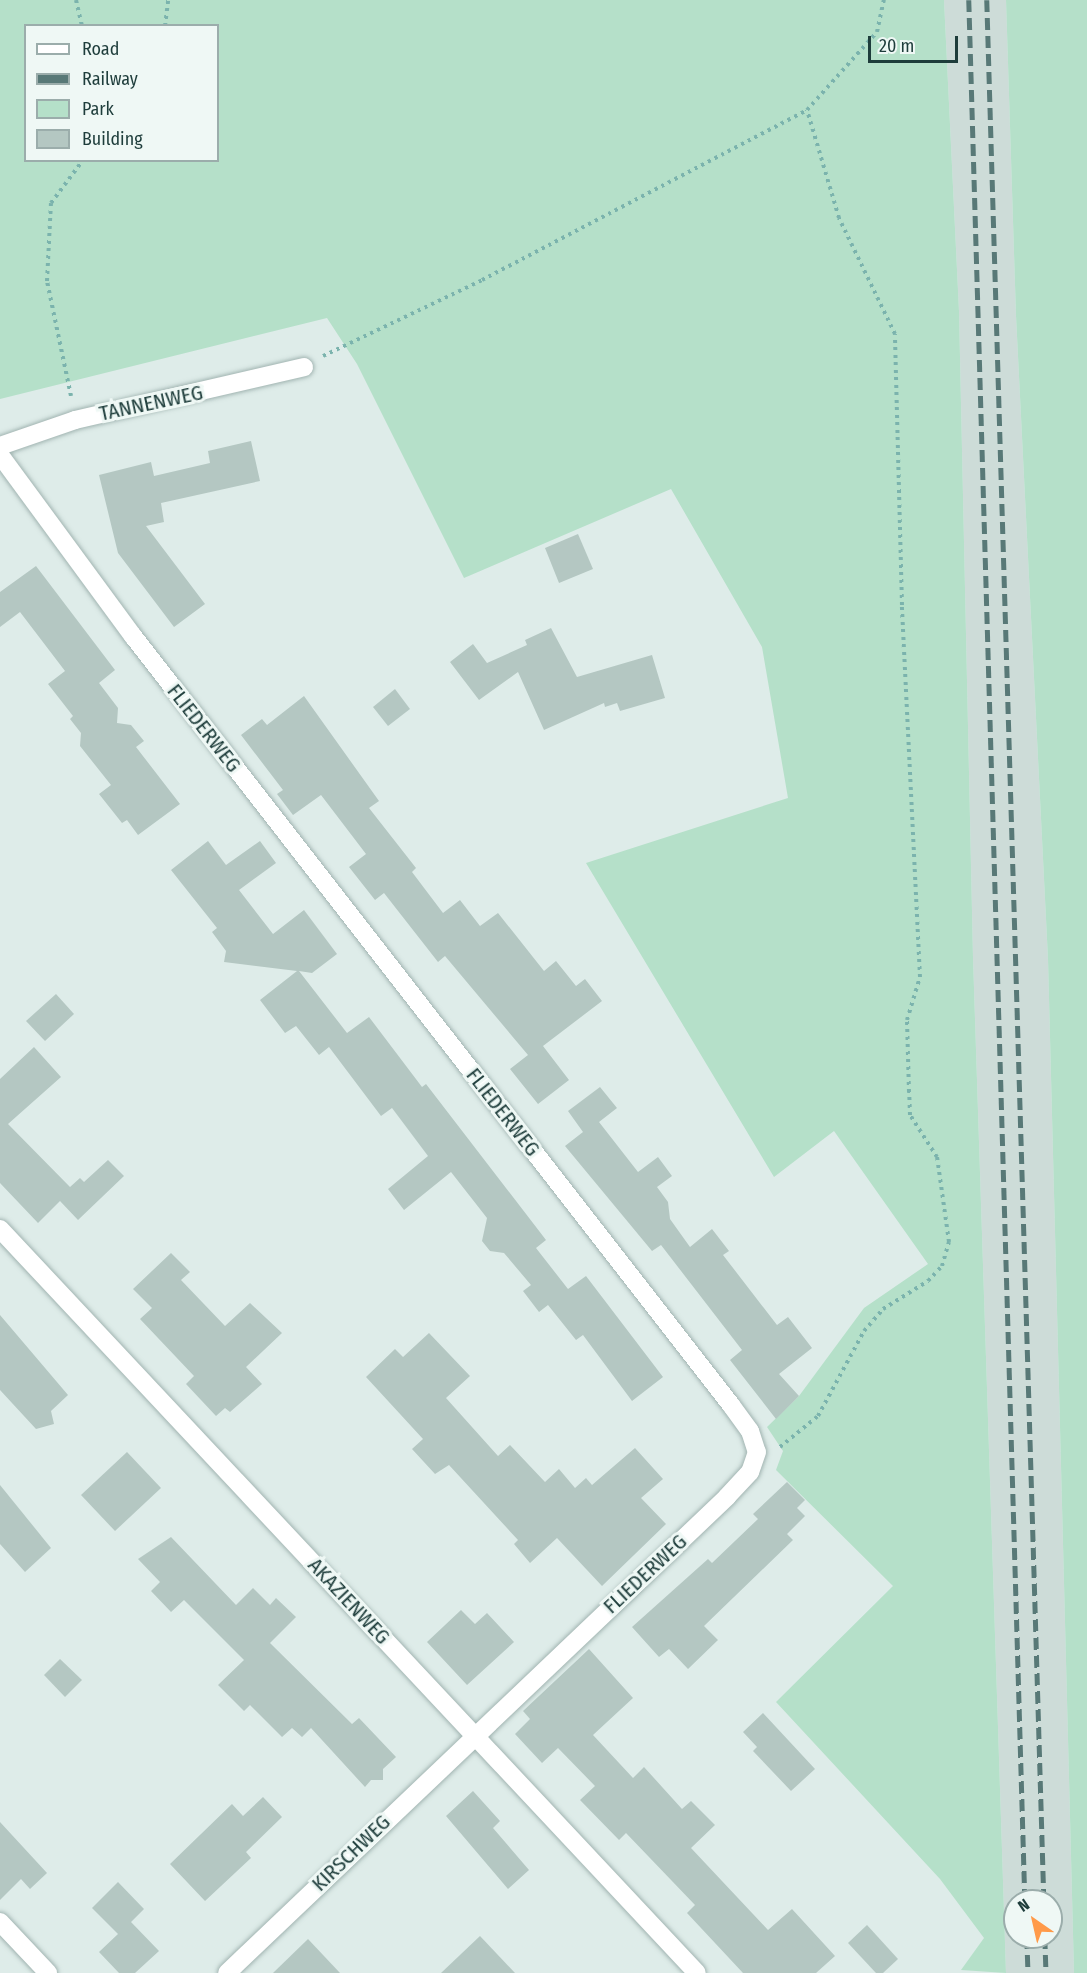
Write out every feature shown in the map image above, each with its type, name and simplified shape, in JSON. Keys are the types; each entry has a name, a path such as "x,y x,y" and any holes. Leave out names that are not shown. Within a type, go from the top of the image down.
{"street":[{"name":"TANNENWEG","path":"0,446 75,420 304,367"},
{"name":"FLIEDERWEG","path":"0,456 133,636 750,1431 757,1452 750,1472 475,1734"},
{"name":"AKAZIENWEG","path":"0,1229 698,1973"},
{"name":"KIRSCHWEG","path":"227,1973 475,1734"},
{"path":"0,1922 48,1973"}],"path":[{"path":"76,0 82,24"},
{"path":"165,24 168,0"},
{"path":"304,367 356,338 482,280 807,110 877,32 884,0"},
{"path":"750,1472 818,1416 864,1331 883,1309 928,1281 942,1266 949,1242 937,1157 910,1115 907,1020 920,977 902,605 895,334 839,218 807,110"},
{"path":"75,420 47,281 51,203 82,162"}],"shaded area":[{"path":"944,0 1006,0 1016,316 1048,959 1074,1973 1006,1973 1005,1949 1063,1949 1063,1889 1003,1889 973,957 959,311"}],"green space":[{"path":"0,0 944,0 959,311 973,957 1003,1889 1003,1949 1005,1949 1006,1973 961,1970 984,1938 940,1879 776,1702 893,1586 776,1470 783,1451 767,1427 799,1396 864,1308 928,1264 834,1131 774,1177 586,863 788,798 762,647 671,489 464,578 357,364 327,318 0,399"},
{"path":"1006,0 1087,0 1087,1973 1074,1973 1048,959 1016,316"}],"building":[{"path":"251,441 260,481 161,503 164,522 146,526 205,604 174,627 118,553 99,475 151,462 154,476 210,463 208,451"},
{"path":"578,534 593,569 559,583 545,548"},
{"path":"36,566 115,670 99,683 118,708 117,723 131,725 144,741 136,747 180,804 138,835 127,820 122,823 99,794 111,785 80,746 81,733 70,719 73,716 48,684 65,671 20,612 0,627 0,592"},
{"path":"551,628 577,677 652,655 665,698 620,711 617,703 605,707 604,703 544,730 518,672 479,700 450,662 473,644 487,663 527,645 525,640"},
{"path":"395,689 410,709 388,726 373,707"},
{"path":"304,696 379,801 369,808 416,868 412,872 443,913 460,900 480,926 498,913 544,971 556,961 576,986 585,979 602,1001 543,1046 569,1080 538,1104 510,1069 528,1055 445,956 438,962 384,893 375,900 349,867 366,854 321,795 293,815 277,794 283,790 241,735 262,719 267,725"},
{"path":"208,841 226,865 260,841 276,863 239,890 273,934 304,910 337,954 312,973 299,971 347,1033 369,1017 422,1087 426,1084 546,1240 536,1248 568,1289 586,1276 663,1377 632,1401 583,1335 576,1340 548,1305 539,1312 523,1291 531,1285 504,1253 490,1251 482,1241 487,1218 451,1172 404,1210 388,1189 428,1156 392,1108 381,1116 329,1047 319,1055 296,1026 285,1033 260,1000 297,971 224,962 226,951 212,932 217,928 171,870"},
{"path":"56,994 74,1014 45,1041 26,1021"},
{"path":"34,1047 61,1077 8,1124 70,1187 80,1178 84,1182 108,1160 124,1176 78,1220 60,1201 38,1223 0,1183 0,1079"},
{"path":"600,1087 617,1108 599,1122 638,1172 658,1157 672,1176 657,1187 668,1202 670,1219 690,1247 712,1229 729,1251 723,1255 777,1325 788,1317 812,1348 779,1374 799,1396 776,1419 730,1360 742,1350 661,1245 652,1251 565,1146 583,1132 568,1111"},
{"path":"171,1253 190,1272 181,1280 225,1326 250,1303 282,1333 246,1367 262,1384 230,1412 225,1408 216,1416 186,1384 194,1376 140,1319 152,1308 133,1289"},
{"path":"0,1315 68,1395 51,1411 54,1424 36,1429 0,1390"},
{"path":"429,1333 470,1376 446,1398 498,1456 510,1445 545,1482 559,1469 575,1488 586,1478 592,1485 635,1448 663,1479 641,1498 666,1524 602,1586 557,1538 530,1563 514,1544 518,1540 449,1465 435,1474 412,1449 423,1439 366,1377 395,1349 403,1357"},
{"path":"127,1452 161,1488 115,1531 81,1495"},
{"path":"787,1482 805,1500 797,1508 805,1516 787,1534 793,1540 704,1626 718,1640 688,1669 669,1649 659,1657 632,1627 708,1559 712,1563 758,1519 753,1514"},
{"path":"0,1485 51,1548 25,1572 0,1544"},
{"path":"171,1537 236,1605 253,1588 270,1605 276,1598 296,1617 270,1643 352,1724 359,1718 396,1757 383,1769 383,1780 371,1780 365,1787 311,1728 302,1737 292,1728 282,1737 250,1705 244,1711 218,1685 244,1660 184,1600 171,1612 151,1591 160,1582 138,1559"},
{"path":"461,1610 475,1624 487,1613 514,1642 467,1685 427,1642"},
{"path":"589,1649 633,1698 593,1735 633,1778 644,1767 682,1809 691,1801 715,1825 691,1848 768,1930 792,1909 835,1956 816,1973 743,1973 687,1913 695,1905 626,1833 619,1840 580,1800 595,1786 558,1748 542,1763 515,1734 530,1719 523,1711"},
{"path":"60,1659 82,1680 65,1697 44,1675"},
{"path":"763,1713 815,1769 791,1791 753,1751 757,1747 743,1732"},
{"path":"473,1791 500,1821 493,1828 529,1870 508,1889 446,1816"},
{"path":"263,1797 282,1817 246,1852 251,1858 205,1901 170,1864 232,1804 243,1816"},
{"path":"0,1822 47,1873 30,1889 21,1879 0,1900"},
{"path":"118,1882 144,1909 131,1922 159,1951 135,1973 119,1973 99,1952 118,1934 92,1908"},
{"path":"867,1925 898,1959 883,1973 876,1973 848,1943"},
{"path":"480,1936 515,1973 441,1973"},
{"path":"308,1939 340,1973 273,1973"}],"railway":[{"path":"969,0 1025,1889"},
{"path":"987,0 1044,1889"},
{"path":"1027,1949 1028,1973"},
{"path":"1045,1949 1046,1973"}]}
